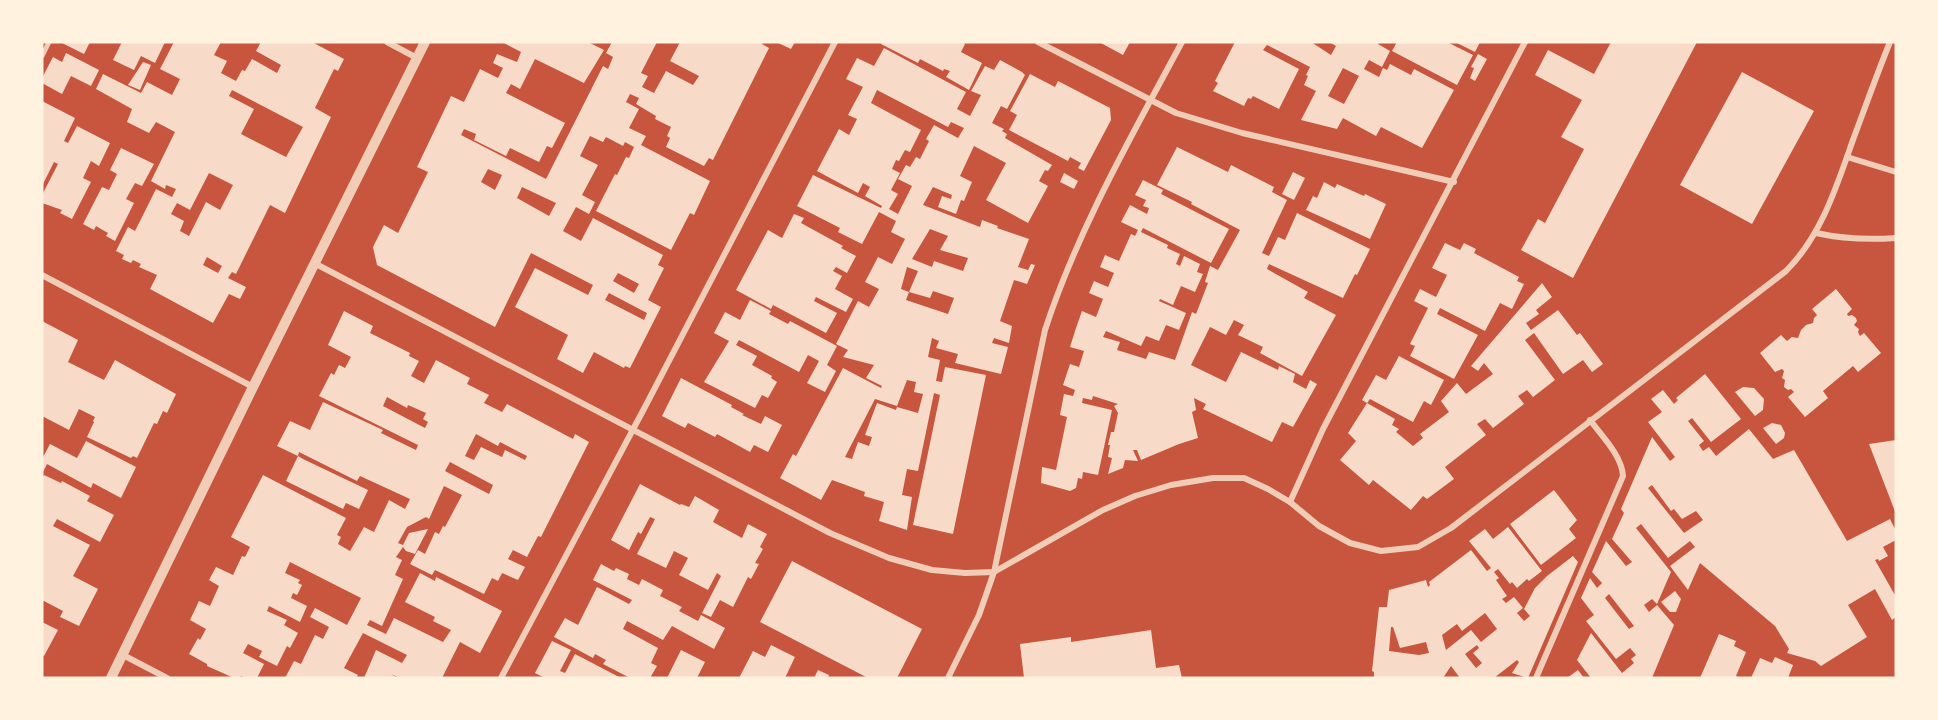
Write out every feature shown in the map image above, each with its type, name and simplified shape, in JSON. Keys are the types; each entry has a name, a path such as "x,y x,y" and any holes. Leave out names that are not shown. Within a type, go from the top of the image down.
{"street":[{"path":"42,56 49,42"},
{"path":"387,42 417,58"},
{"path":"111,678 425,42"},
{"path":"501,678 835,42"},
{"path":"1038,42 1150,102 1176,113 1242,133 1454,182"},
{"path":"948,678 980,615 994,572 1045,330 1058,291 1076,247 1182,42"},
{"path":"1290,502 1323,429 1454,182 1525,42"},
{"path":"316,264 830,533 889,558 932,570 965,573 994,572 1103,510 1135,496 1171,485 1214,478 1244,478 1268,489 1290,502 1319,526 1350,543 1381,551 1418,547 1451,528 1786,271 1807,248 1816,233 1890,42"},
{"path":"1847,157 1896,172"},
{"path":"1816,233 1858,239 1896,238"},
{"path":"42,275 253,387"},
{"path":"1536,678 1623,476 1623,471 1614,454 1590,420"},
{"path":"123,655 167,678"}],"building":[{"path":"60,42 90,42 84,54"},
{"path":"122,42 165,42 155,63 141,56 134,70 113,60"},
{"path":"174,42 221,42 214,55 227,61 221,73 236,81 252,59 277,73 281,65 256,51 261,42 312,42 344,59 338,71 334,69 315,108 331,117 285,213 270,205 236,274 232,272 228,278 246,287 240,299 229,294 213,323 150,289 157,275 139,267 141,264 133,260 131,263 122,259 124,255 116,251 128,227 135,231 156,189 172,197 176,189 166,185 165,189 151,181 175,132 156,122 149,133 127,122 132,109 96,89 103,74 141,93 147,82 172,95 180,79 160,69","holes":["232,90 303,127 286,157 241,134 254,109 229,96","209,173 233,185 220,210 206,202 189,236 180,231 184,221 171,214 177,203 190,210","207,257 222,266 218,273 203,265"]},
{"path":"502,42 588,42 604,50 584,83 535,59 520,89 511,84 506,93 565,123 552,148 547,146 539,162 510,148 506,156 474,140 476,134 464,129 461,135 546,179 603,66 608,69 613,57 606,53 612,42 657,42 641,73 648,76 642,87 654,93 666,71 693,85 699,76 670,61 680,42 763,42 762,44 769,48 713,160 709,158 704,166 666,147 671,127 655,119 656,116 636,104 639,98 630,94 626,102 639,109 629,128 646,136 641,145 710,181 694,215 690,213 671,250 596,211 615,174 617,175 626,157 629,158 634,147 625,142 623,146 606,137 603,142 590,136 580,156 598,165 582,195 595,202 589,214 576,207 563,231 581,241 593,218 663,255 658,265 664,268 648,300 661,307 630,368 625,366 624,368 594,352 583,373 557,359 568,335 515,307 535,268 588,295 593,285 531,253 495,327 377,265 373,247 384,225 398,233 428,172 417,167 451,96 464,102 480,69 498,78 503,68 493,63 497,54 517,62 521,52","holes":["488,169 502,175 495,190 481,182","522,187 556,203 549,216 517,198","618,273 639,284 634,293 613,281","609,293 647,313 644,320 605,300"]},
{"path":"776,42 795,42 791,49"},
{"path":"882,42 962,42 965,44 961,52 982,63 969,90 946,77 950,71 944,69 943,71 920,59 918,63 881,44"},
{"path":"1099,42 1130,42 1123,55"},
{"path":"1235,42 1311,42 1331,55 1336,46 1329,42 1379,42 1378,44 1390,51 1382,67 1369,60 1364,69 1379,77 1383,68 1387,70 1390,64 1411,75 1414,69 1454,90 1422,148 1381,127 1376,136 1343,118 1337,129 1301,120 1316,91 1304,85 1310,67 1267,45 1263,50 1299,69 1279,109 1253,96 1251,99 1248,98 1244,106 1213,91 1218,83 1215,81","holes":["1343,68 1359,76 1344,104 1328,96"]},
{"path":"1397,42 1447,42 1473,55 1457,85 1392,51"},
{"path":"1455,42 1480,42 1475,52"},
{"path":"1611,42 1697,42 1573,278 1521,250 1538,219 1545,223 1584,149 1561,137 1582,100 1535,75 1548,50 1594,74"},
{"path":"884,48 966,92 957,109 970,116 981,95 971,91 985,66 994,70 1000,60 1022,72 1025,75 1007,109 1001,106 992,123 1004,129 1002,131 1007,134 1005,138 1052,165 1048,171 1045,170 1039,181 1048,186 1028,223 986,200 1006,163 974,146 960,176 972,182 956,214 938,207 942,196 951,199 952,195 933,187 923,205 980,227 982,220 1029,239 1018,267 1028,270 1031,264 1035,265 1027,284 1014,280 1000,321 1012,326 1009,343 994,338 992,343 1008,347 1001,374 955,363 958,354 936,348 939,341 932,338 928,357 940,360 936,381 942,382 945,367 986,375 953,534 913,525 940,395 934,393 918,471 907,469 902,495 912,497 907,530 879,521 884,502 864,496 865,492 832,480 821,500 780,478 793,454 796,456 843,368 881,388 882,386 866,378 874,365 843,357 848,350 836,344 858,301 869,307 879,289 865,282 878,257 892,264 905,239 891,232 896,221 879,212 862,244 838,232 840,228 797,206 813,175 881,208 882,206 865,196 870,187 863,183 858,193 817,171 839,129 849,135 857,119 848,115 863,87 846,79 857,58 874,66","holes":["877,90 948,127 951,122 964,128 958,138 934,125 926,139 929,141 920,159 916,157 910,167 906,165 898,179 912,186 898,214 889,209 898,194 891,190 900,173 892,169 905,150 910,152 921,130 871,103","930,229 948,236 940,250 968,258 963,271 934,261 932,267 912,259","907,267 918,271 909,292 901,289","933,291 954,298 948,314 906,300 909,292 930,298","907,380 916,382 914,392 923,394 918,413 897,407 896,410 877,403 865,435 872,437 869,446 858,442 852,459 845,457 875,399 897,406"]},
{"path":"66,53 99,70 91,86 71,76 62,94 42,83 42,78 53,57 62,62"},
{"path":"1478,54 1487,59 1475,81 1470,78 1474,68 1471,67"},
{"path":"143,62 151,65 140,90 128,85"},
{"path":"1742,72 1814,111 1752,224 1680,185"},
{"path":"1030,74 1055,87 1058,81 1110,108 1111,120 1084,171 1078,168 1081,163 1070,157 1068,161 1009,130 1017,115 1010,111"},
{"path":"42,101 75,118 64,141 68,143 77,126 110,143 99,166 91,161 83,178 91,182 72,219 60,213 62,210 42,203 42,195 58,164 54,162 42,186"},
{"path":"1177,147 1228,172 1231,165 1274,187 1272,192 1287,200 1262,253 1269,256 1278,237 1285,240 1297,213 1370,249 1343,298 1269,264 1267,269 1308,292 1304,298 1336,315 1302,376 1260,353 1263,347 1238,335 1244,325 1234,320 1226,335 1210,327 1191,365 1226,382 1241,352 1278,370 1279,366 1295,374 1293,382 1306,389 1310,380 1317,384 1293,427 1282,422 1272,442 1203,409 1206,404 1194,398 1196,410 1192,412 1198,438 1141,460 1137,450 1133,450 1138,461 1125,460 1123,468 1108,474 1112,458 1108,457 1110,445 1108,445 1111,432 1114,432 1118,413 1114,406 1118,404 1093,396 1092,400 1083,398 1082,403 1112,410 1098,475 1083,472 1082,479 1078,478 1076,488 1070,491 1041,483 1042,467 1056,470 1067,417 1060,415 1064,394 1073,396 1075,390 1063,385 1070,364 1079,367 1084,351 1070,347 1076,328 1082,311 1096,317 1103,299 1089,293 1094,281 1108,287 1114,273 1100,267 1105,255 1119,261 1131,234 1135,236 1138,230 1121,222 1130,205 1147,214 1149,208 1143,206 1146,200 1135,195 1143,180 1163,190 1161,194 1229,229 1211,263 1143,228 1141,232 1168,245 1167,248 1180,254 1176,264 1180,266 1184,256 1200,264 1197,272 1203,274 1195,292 1181,286 1173,305 1160,299 1159,301 1186,313 1179,330 1166,325 1159,341 1146,336 1141,346 1106,331 1103,337 1120,342 1117,350 1146,359 1149,352 1175,360 1192,312 1196,314 1208,283 1205,282 1210,266 1218,270 1240,230 1157,185"},
{"path":"121,148 154,164 142,186 135,183 126,199 134,203 115,241 106,236 108,233 96,226 94,230 83,224 102,187 109,190 117,174 110,170"},
{"path":"1293,172 1305,178 1294,200 1282,194"},
{"path":"1064,173 1078,181 1074,189 1060,182"},
{"path":"1324,182 1335,188 1337,184 1386,204 1370,239 1306,210 1313,196 1317,198"},
{"path":"794,214 804,218 801,223 843,246 841,248 856,256 847,273 836,267 833,271 842,276 835,289 853,299 846,312 816,297 814,301 837,313 826,333 773,305 771,309 736,290 768,230 782,238"},
{"path":"1445,243 1460,250 1464,243 1476,249 1474,253 1519,277 1517,281 1524,284 1512,309 1500,303 1485,331 1440,308 1437,314 1478,335 1454,379 1410,356 1415,346 1410,344 1428,308 1414,301 1420,289 1436,297 1447,275 1432,268"},
{"path":"1542,283 1552,297 1536,310 1539,314 1526,323 1531,330 1558,310 1577,335 1580,333 1603,364 1592,372 1583,360 1563,374 1534,333 1525,340 1555,380 1533,397 1527,390 1518,396 1524,404 1493,428 1485,419 1477,424 1486,435 1445,467 1454,479 1427,499 1423,496 1411,510 1373,480 1369,485 1340,460 1356,441 1348,433 1367,403 1395,419 1392,425 1399,429 1396,432 1413,446 1423,438 1420,434 1449,412 1441,401 1457,383 1466,394 1493,374 1484,363 1478,371 1471,366"},
{"path":"1836,289 1852,309 1847,314 1856,318 1854,325 1859,329 1860,336 1864,333 1881,353 1858,372 1853,366 1823,391 1828,398 1805,417 1788,397 1794,392 1784,387 1785,380 1782,378 1784,371 1782,369 1775,372 1760,353 1781,335 1787,341 1792,337 1798,338 1801,330 1813,323 1817,315 1812,309"},
{"path":"750,300 771,311 769,314 788,324 790,321 837,346 827,365 836,371 825,392 807,383 819,361 808,355 799,372 739,340 736,345 757,356 752,365 772,376 771,378 777,382 768,398 762,395 755,408 704,382 729,341 714,333 725,312 740,320"},
{"path":"344,311 373,326 370,333 410,353 409,356 419,361 411,376 424,383 436,360 470,378 467,384 489,395 484,403 502,412 507,404 573,439 575,434 589,442 541,537 538,536 527,557 513,550 508,559 525,567 518,580 502,573 498,581 492,578 484,594 435,570 432,575 410,564 418,550 425,554 435,532 439,534 443,526 445,527 462,495 444,486 429,519 426,517 407,527 398,543 403,545 409,533 428,529 415,554 406,551 403,547 396,557 402,560 395,575 403,579 382,626 370,620 367,625 386,634 394,618 443,642 451,630 433,621 435,617 405,602 420,573 435,581 436,577 502,611 480,653 460,642 442,678 400,678 391,674 398,678 364,678 376,650 402,663 407,655 363,633 344,668 358,675 356,678 285,678 294,661 301,664 315,635 323,639 329,627 310,617 315,608 347,625 361,598 290,562 285,573 300,580 298,583 302,585 297,595 293,593 291,598 307,606 300,622 269,606 267,611 287,620 284,625 298,633 290,648 287,646 277,666 259,657 262,651 248,644 243,653 264,664 257,678 241,676 234,678 207,666 189,654 206,629 190,620 199,601 210,606 219,586 209,580 216,567 233,575 242,556 245,557 250,547 231,537 263,475 346,518 337,535 341,537 338,544 350,551 364,527 374,532 389,500 405,509 410,499 360,476 357,481 299,452 298,456 277,446 290,421 310,430 323,402 383,430 381,433 416,450 418,445 319,396 331,373 334,375 339,365 345,368 351,357 328,345","holes":["387,397 407,408 408,405 426,413 423,419 428,422 425,428 383,406","476,434 498,446 500,442 527,456 525,460 505,450 502,457 481,447 474,460 465,456","450,462 493,485 489,494 445,471"]},
{"path":"42,321 78,340 68,362 104,380 115,360 176,394 167,413 163,411 157,424 154,423 137,458 133,456 131,458 87,437 95,417 79,409 69,430 42,416"},
{"path":"1399,356 1444,380 1431,405 1424,401 1413,422 1370,399 1367,403 1362,400 1376,375 1386,380"},
{"path":"1705,374 1741,419 1711,442 1692,418 1688,421 1704,441 1699,445 1703,451 1709,447 1716,456 1749,429 1773,459 1794,450 1847,541 1890,519 1896,531 1896,540 1883,547 1888,556 1879,561 1875,560 1896,597 1896,617 1892,620 1875,589 1848,605 1867,637 1821,666 1815,661 1787,653 1789,649 1775,626 1700,563 1688,590 1670,566 1695,547 1690,541 1668,558 1641,524 1636,528 1671,572 1657,604 1652,599 1644,605 1649,612 1657,605 1674,625 1652,678 1591,678 1577,660 1591,633 1622,673 1634,663 1631,659 1636,655 1630,648 1616,659 1586,621 1594,615 1581,598 1590,578 1597,588 1602,583 1592,572 1606,541 1626,566 1632,562 1612,539 1624,513 1621,509 1652,437 1670,461 1675,457 1648,422 1662,412 1651,399 1663,390 1674,404 1678,400 1676,398","holes":["1652,485 1671,511 1674,509 1682,519 1696,511 1703,520 1684,533 1648,488","1609,594 1634,626 1629,629 1605,598"]},
{"path":"681,378 732,405 731,407 744,414 742,415 761,424 765,416 782,425 768,452 754,445 750,452 717,434 715,437 688,423 685,428 662,416"},
{"path":"1743,387 1754,388 1764,399 1763,410 1755,416 1735,392"},
{"path":"1772,423 1781,425 1785,433 1784,438 1776,444 1763,428"},
{"path":"1896,440 1896,514 1869,444"},
{"path":"86,441 136,467 121,498 93,483 91,488 47,464 42,474 42,459 50,444 77,458"},
{"path":"298,456 368,490 359,509 346,503 343,509 286,481"},
{"path":"44,475 61,483 62,481 90,496 87,501 114,515 100,542 57,519 53,526 90,545 73,576 98,589 79,626 60,617 63,611 42,600 42,479"},
{"path":"640,484 680,505 689,507 695,496 719,510 713,522 742,538 748,524 767,534 760,547 763,549 755,563 759,564 751,579 748,577 733,607 720,600 711,617 702,613 721,576 717,573 708,590 679,575 688,558 674,551 666,568 637,554 655,519 650,517 641,534 638,532 629,550 611,540"},
{"path":"1554,490 1577,520 1569,529 1576,538 1541,565 1510,524"},
{"path":"1508,527 1542,571 1529,581 1527,579 1517,588 1512,582 1510,584 1498,569 1494,572 1499,578 1496,580 1507,596 1502,599 1506,603 1514,597 1523,608 1517,613 1524,621 1530,616 1524,609 1535,588 1573,556 1578,562 1528,678 1512,673 1519,662 1517,660 1494,678 1460,678 1451,666 1443,678 1374,678 1372,671 1379,607 1387,607 1389,590 1426,580 1428,587 1429,582 1471,550 1487,571 1491,568 1469,541 1485,529 1493,539","holes":["1485,613 1497,629 1481,642 1471,630 1446,650 1442,635 1457,624 1462,631","1391,627 1393,627 1400,648 1426,642 1429,653 1419,655 1389,651","1477,645 1479,648 1473,653 1482,663 1476,668 1465,654"]},
{"path":"792,561 922,629 897,678 868,678 760,622"},
{"path":"601,564 614,571 616,568 629,574 627,579 639,585 642,579 663,590 660,596 682,607 679,611 698,621 701,615 725,628 714,649 672,626 663,640 627,621 623,629 658,648 651,663 657,666 650,678 630,678 603,664 606,660 595,654 593,658 554,637 565,618 578,625 597,587 629,604 632,600 593,580"},
{"path":"1675,591 1681,599 1676,612 1670,612 1661,602"},
{"path":"42,622 58,630 44,656 42,655"},
{"path":"1151,630 1156,668 1179,665 1182,678 1024,678 1020,644 1071,637 1071,642"},
{"path":"1719,634 1736,641 1734,646 1746,652 1736,676 1740,678 1700,678"},
{"path":"552,641 571,650 560,671 565,673 575,654 621,678 545,678 535,673"},
{"path":"771,645 795,657 785,678 739,678 753,651 765,657"},
{"path":"681,650 705,662 697,678 667,678"},
{"path":"1775,657 1793,665 1788,678 1751,678 1760,658 1772,663"},
{"path":"818,670 829,675 828,678 814,678"},
{"path":"1578,670 1584,678 1567,678"}]}
